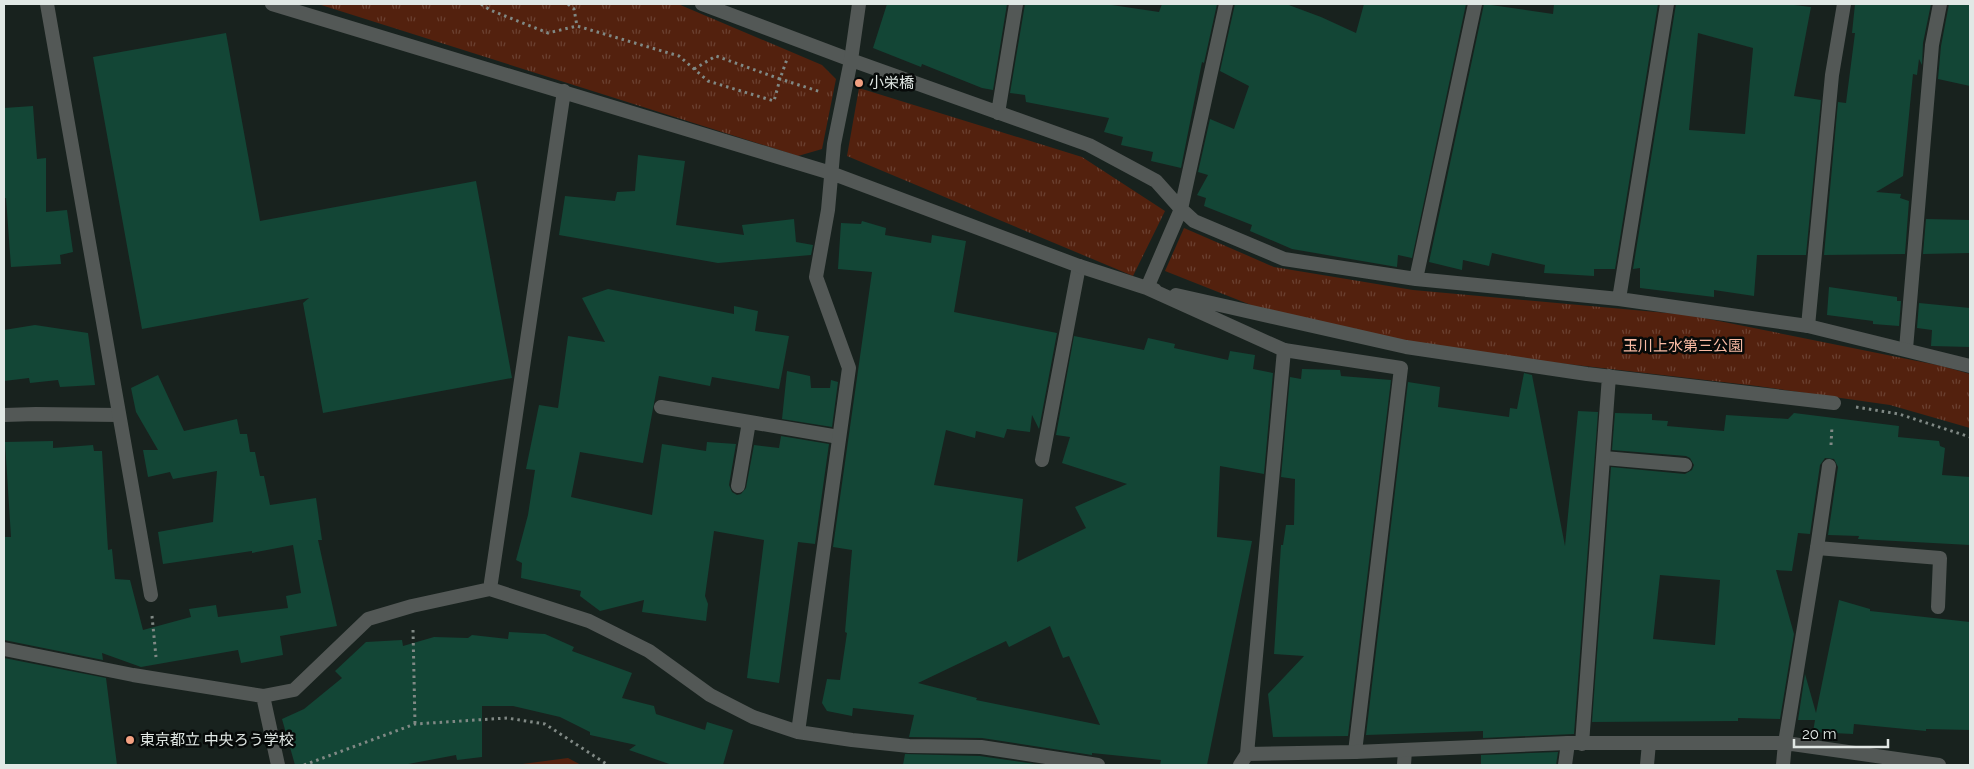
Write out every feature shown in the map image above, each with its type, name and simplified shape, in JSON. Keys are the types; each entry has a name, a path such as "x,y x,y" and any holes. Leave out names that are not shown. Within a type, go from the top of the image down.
{"street":[{"path":"47,4 150,595"},
{"path":"272,4 831,173 1079,266 1147,288 1406,347 1494,361 1834,403"},
{"path":"702,4 851,60 1089,145 1156,180 1180,209 1194,221 1284,259 1416,278 1619,299 1808,326 1970,366"},
{"path":"798,732 849,368 816,277 828,210 834,144 851,60 859,4"},
{"path":"998,113 1016,4"},
{"path":"1147,288 1180,209 1226,4"},
{"path":"1416,278 1475,4"},
{"path":"1619,299 1667,4"},
{"path":"1808,326 1832,75 1844,4"},
{"path":"1906,349 1932,45 1940,4"},
{"path":"490,589 564,91"},
{"path":"1042,460 1079,266"},
{"path":"1147,288 1284,350 1401,368 1355,752"},
{"path":"1284,350 1244,760 1355,752 1568,743 1785,743 1939,765"},
{"path":"1582,744 1609,376"},
{"path":"661,407 839,437"},
{"path":"4,415 119,415"},
{"path":"738,486 749,422"},
{"path":"1604,458 1685,465"},
{"path":"1783,765 1829,466"},
{"path":"1817,548 1940,558 1938,607"},
{"path":"4,649 158,679 262,696 294,690 368,619 412,606 490,589 589,621 649,651 710,695 752,717 798,732 909,746 981,747 1098,765"},
{"path":"262,696 278,765"},
{"path":"1565,765 1568,743"},
{"path":"1646,765 1649,744"},
{"path":"1404,765 1405,750"}],"path":[{"path":"481,4 490,10 548,33 576,26 679,56 708,81 774,102 784,67"},
{"path":"568,4 574,9 576,26"},
{"path":"694,69 716,56 812,89"},
{"path":"1829,466 1834,403 1899,414 1970,436"},
{"path":"150,595 158,679"},
{"path":"412,606 416,724"},
{"path":"304,765 416,724 507,718 544,724 608,765"}],"green space":[{"path":"318,4 678,4 822,65 836,79 822,149 798,156"},
{"path":"859,88 1082,157 1165,211 1133,276 847,156"},
{"name":"玉川上水第三公園","path":"1184,228 1274,267 1413,290 1689,315 1942,366 1970,374 1970,428 1890,405 1757,386 1446,350 1256,307 1165,271"},
{"path":"568,758 581,765 515,765"}],"building":[{"path":"887,4 1007,4 993,90 982,88 922,64 921,67 873,48"},
{"path":"1025,4 1105,4 1159,12 1162,4 1217,4 1204,63 1202,62 1181,168 1151,161 1153,152 1121,145 1123,137 1104,132 1109,118 1026,102 1025,95 1010,93"},
{"path":"1235,4 1286,4 1356,33 1364,4 1466,4 1412,258 1398,255 1397,267 1292,249 1250,231 1252,225 1204,206 1206,198 1197,195 1208,175 1198,172 1210,119 1234,129 1249,86 1220,71"},
{"path":"1484,4 1553,14 1554,4 1658,4 1615,269 1594,269 1594,276 1544,273 1545,265 1492,253 1489,266 1463,260 1462,270 1429,262"},
{"path":"1676,4 1786,4 1811,7 1794,96 1821,100 1806,255 1757,255 1754,296 1714,290 1714,297 1640,288 1640,268 1633,269","holes":["1698,33 1753,48 1745,134 1689,130"]},
{"path":"1855,4 1931,4 1923,43 1922,65 1919,59 1917,75 1913,74 1903,176 1876,192 1901,194 1900,198 1909,201 1905,254 1824,255 1838,102 1846,103 1855,33 1852,33"},
{"path":"1949,4 1970,4 1970,86 1938,79 1941,46"},
{"path":"226,33 260,221 476,181 512,378 323,413 303,303 309,298 142,329 93,57"},
{"path":"33,106 37,159 46,158 46,212 67,210 73,252 60,255 61,264 11,267 6,198 4,198 4,108"},
{"path":"638,155 685,161 676,225 744,235 742,225 794,219 796,242 813,245 811,255 718,263 559,235 565,196 615,201 617,192 635,191"},
{"path":"1926,219 1970,220 1970,253 1923,254"},
{"path":"862,221 886,228 885,235 931,243 932,235 966,241 954,312 1057,333 1039,429 1032,415 1030,432 1007,429 1004,438 976,431 975,438 946,430 934,485 1023,499 1017,562 1086,528 1075,507 1127,484 1062,463 1070,437 1056,435 1074,336 1144,350 1148,338 1175,344 1174,348 1228,360 1230,351 1255,355 1253,369 1273,373 1264,474 1220,466 1217,537 1252,541 1207,765 1160,765 1161,760 1092,753 1092,755 982,738 909,737 914,715 853,708 852,716 827,711 822,703 827,679 840,680 847,633 845,632 852,550 833,547 872,272 838,269 841,223 861,224","holes":["1050,626 1063,658 1069,656 1100,725 976,700 977,698 918,683 1006,641 1009,647"]},
{"path":"1829,287 1897,297 1897,301 1901,301 1899,326 1873,324 1873,321 1827,315"},
{"path":"608,289 734,314 734,306 758,311 755,331 789,336 779,389 712,377 710,386 659,376 643,463 580,452 571,497 652,515 662,444 706,451 707,442 736,444 729,485 732,492 737,495 741,494 746,488 754,445 779,448 781,436 829,444 815,544 798,542 779,683 747,678 764,540 714,531 705,596 708,604 706,621 642,612 644,600 600,611 580,596 581,591 521,578 522,563 516,560 528,515 535,470 526,469 539,405 558,408 568,336 605,342 582,298"},
{"path":"1919,303 1970,308 1970,347 1931,346 1932,330 1917,328"},
{"path":"35,325 88,333 95,385 60,387 58,380 30,383 29,378 4,381 4,330"},
{"path":"1302,369 1340,370 1341,376 1391,380 1348,736 1273,737 1268,694 1304,656 1274,654 1281,545 1283,545 1286,525 1294,525 1295,479 1281,477 1290,377 1301,379"},
{"path":"787,371 810,376 811,388 830,388 831,380 838,382 832,427 782,419"},
{"path":"1524,373 1532,375 1565,546 1578,411 1598,412 1574,734 1483,738 1483,731 1366,735 1408,382 1440,387 1438,407 1509,417 1510,408 1517,409"},
{"path":"158,375 184,431 237,419 240,434 247,434 250,452 255,452 260,476 264,476 270,505 316,498 322,540 318,540 337,626 280,636 283,655 241,663 238,650 141,667 102,653 103,660 4,640 4,537 11,537 5,442 53,441 53,448 93,445 94,451 102,451 108,550 112,549 115,579 130,580 143,630 191,617 189,609 216,605 218,617 288,608 286,596 301,593 293,545 252,553 252,551 163,564 158,532 213,522 217,471 173,479 170,472 148,477 143,450 158,450 136,412 131,388"},
{"path":"1615,413 1652,414 1652,420 1668,421 1667,426 1724,431 1726,415 1788,419 1794,413 1899,426 1898,437 1939,441 1940,446 1945,448 1942,475 1970,477 1970,545 1858,539 1859,536 1828,535 1838,467 1834,459 1825,458 1820,465 1810,534 1798,533 1792,571 1776,570 1794,634 1780,719 1738,718 1738,721 1592,722 1611,467 1685,474 1692,470 1694,465 1690,458 1686,456 1612,450","holes":["1660,575 1720,580 1715,645 1653,639"]},
{"path":"1839,600 1870,609 1870,611 1970,622 1970,730 1926,729 1926,731 1854,724 1853,734 1813,732 1815,720 1798,720 1805,674 1816,713"},
{"path":"509,632 545,634 574,647 572,651 632,673 622,698 654,706 656,714 705,730 707,722 733,730 723,765 672,765 629,750 636,745 590,735 590,732 560,717 513,706 482,706 482,757 457,760 456,755 403,765 295,765 282,719 304,709 342,678 335,671 366,642 402,640 403,646 434,637 468,638 472,635 508,639"},
{"path":"4,658 106,678 117,765 4,765"},
{"path":"1558,752 1556,765 1481,765 1481,755"},
{"path":"905,754 980,756 1042,765 903,765"}],"place":[{"name":"小栄橋","path":"859,83"},
{"name":"東京都立 中央ろう学校","path":"130,740"}]}
